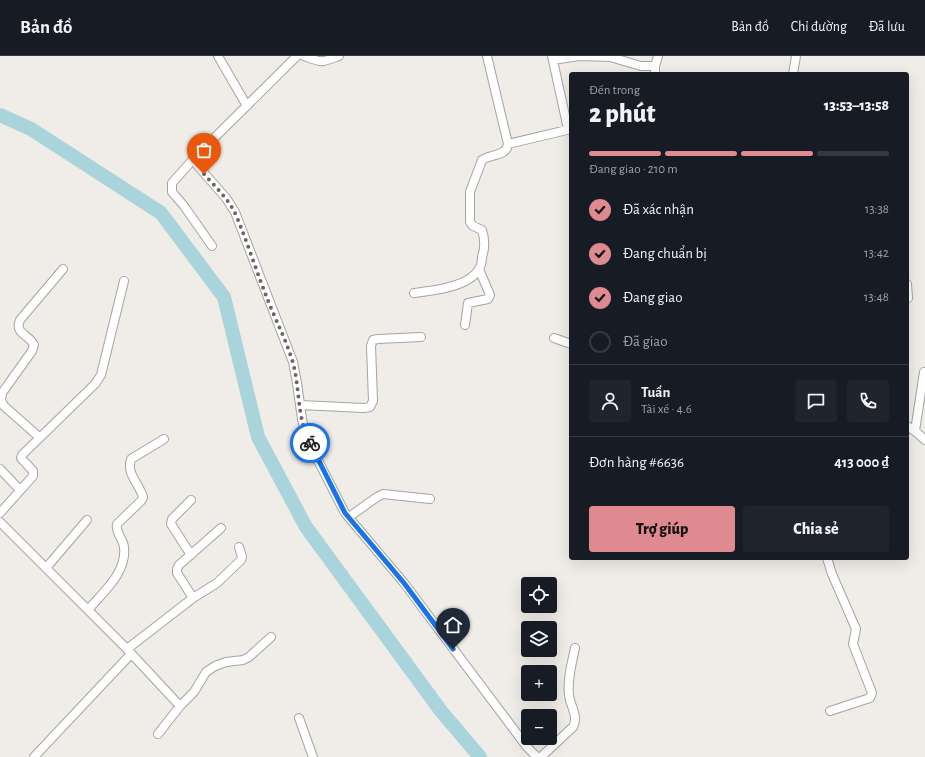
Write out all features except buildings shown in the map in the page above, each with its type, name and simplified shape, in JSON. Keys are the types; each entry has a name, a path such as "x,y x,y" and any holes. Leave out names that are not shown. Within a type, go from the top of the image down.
{"street":[{"path":"218,56 247,106"},
{"path":"212,246 171,190 172,183 297,56"},
{"path":"304,56 318,62 322,62 339,56"},
{"path":"414,293 436,291 453,286 470,278 479,269 485,243 482,230 473,226 470,222 470,192 482,160 504,152 508,148 487,56"},
{"path":"569,125 552,58 579,56 610,57 655,70 658,56"},
{"path":"793,72 796,56"},
{"path":"508,144 569,129"},
{"path":"194,159 197,165 226,198 235,212 293,362 306,437 349,517 404,583 527,747 537,757"},
{"path":"39,437 4,406 1,400 2,393 34,346 31,340 19,330 18,325 20,320 63,269"},
{"path":"465,325 468,303 488,299 490,296 479,269"},
{"path":"0,513 33,476 33,471 21,458 22,455 95,384 100,375 124,281"},
{"path":"300,405 370,407 373,401 371,346 373,340 421,337"},
{"path":"554,338 569,343"},
{"path":"915,431 924,372"},
{"path":"909,427 925,440"},
{"path":"88,610 116,578 121,570 124,545 116,528 143,497 130,471 129,465 131,459 164,439"},
{"path":"0,469 20,490"},
{"path":"349,517 383,494 430,499"},
{"path":"190,500 172,519 171,524 191,554"},
{"path":"46,568 87,520"},
{"path":"0,522 129,651 180,706"},
{"path":"193,598 177,573 177,569 179,565 191,554 222,528"},
{"path":"34,757 129,651 193,598 217,583 241,560 239,547"},
{"path":"828,560 832,574 856,629 853,644 872,693 870,698 830,711"},
{"path":"158,734 180,706 194,692 206,672 226,662 243,660 250,657 271,637"},
{"path":"541,757 573,727 575,723 576,718 570,703 568,687 575,648"},
{"path":"299,718 313,757"}],"waterway":[{"path":"0,115 31,129 161,213 224,297 258,437 306,527 441,711 480,757"}],"way so far":[{"path":"204,174 226,198 235,212 293,362 302,418 306,437 310,443"}],"route":[{"path":"310,443 345,513 404,583 453,649"}]}
